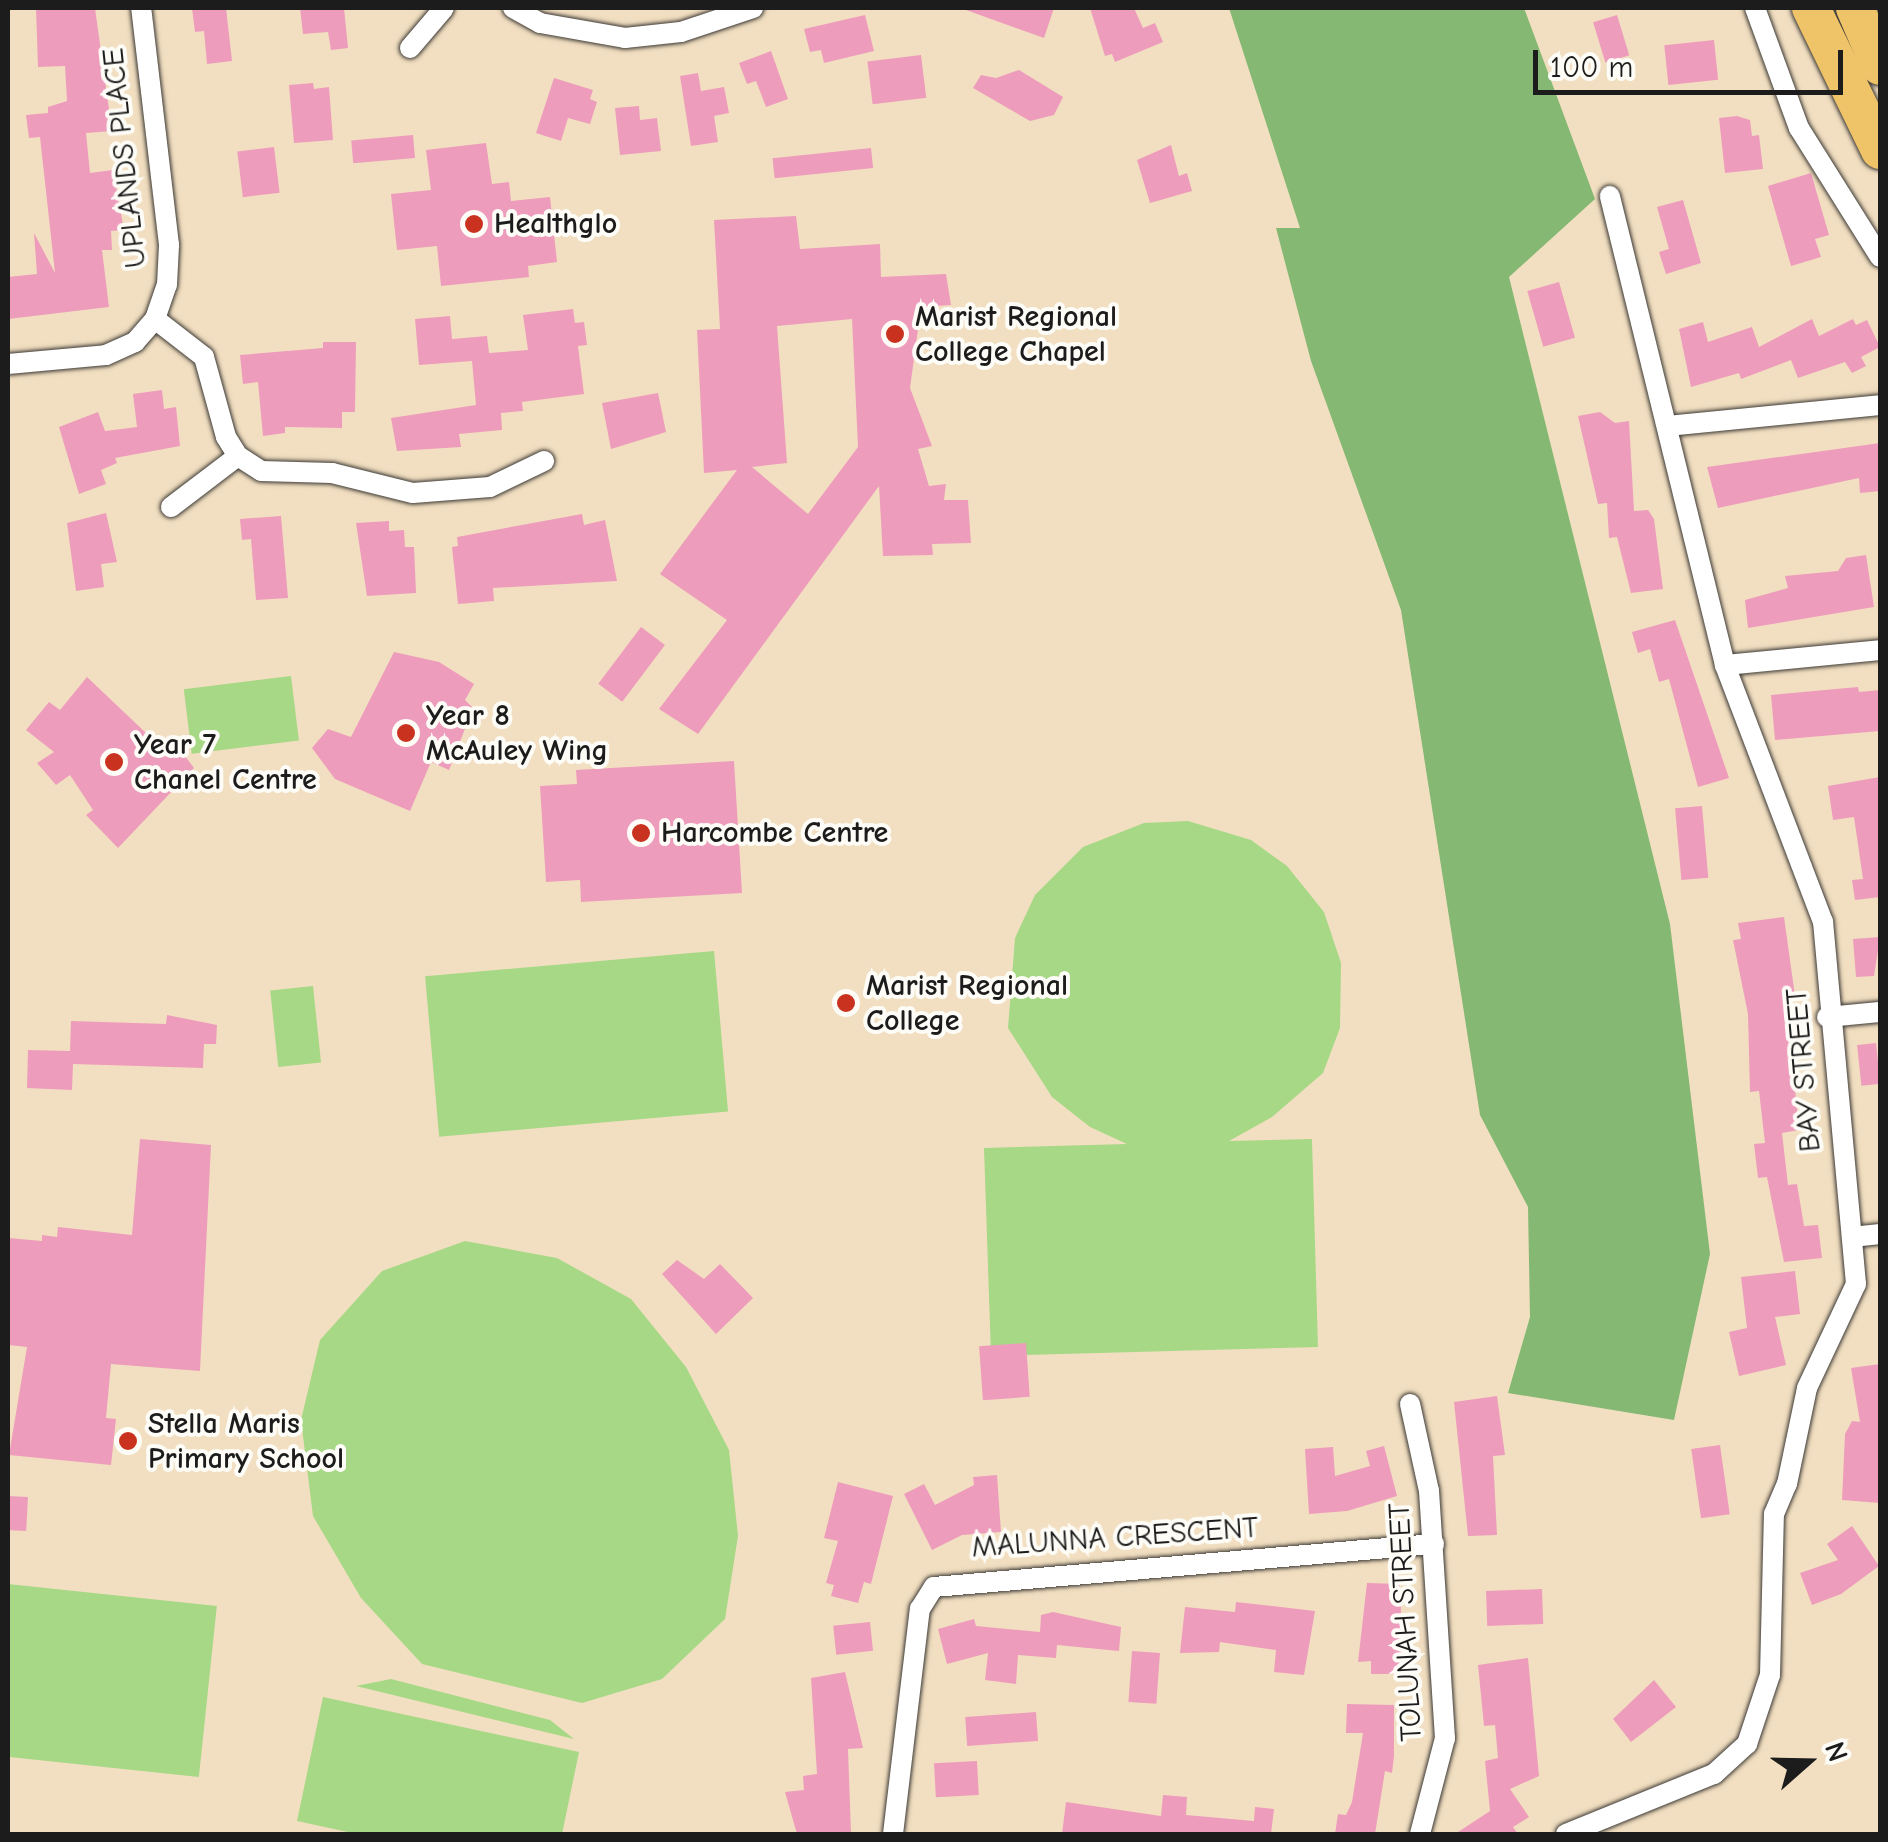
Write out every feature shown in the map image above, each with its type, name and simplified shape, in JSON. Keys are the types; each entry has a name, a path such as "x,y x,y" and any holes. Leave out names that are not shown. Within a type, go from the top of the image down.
{"highway":[{"path":"1812,8 1880,150"},
{"path":"1855,8 1880,66"}],"street":[{"name":"UPLANDS PLACE","path":"140,8 169,245 167,285 155,319"},
{"path":"410,48 444,8"},
{"path":"513,8 540,23 626,38 681,32 753,8"},
{"path":"1755,8 1799,128 1880,257"},
{"name":"BAY STREET","path":"1566,1834 1714,1774 1747,1744 1770,1675 1774,1514 1787,1484 1807,1388 1856,1284 1827,1017 1823,922 1812,884 1754,751 1725,665 1610,196"},
{"path":"8,364 106,356 135,342 155,319 204,357 238,456 261,471 332,473 413,493 490,488 544,461"},
{"path":"1667,426 1880,405"},
{"path":"171,506 238,456"},
{"path":"1725,665 1880,650"},
{"path":"1827,1017 1880,1012"},
{"path":"1852,1237 1880,1234"},
{"name":"TOLUNAH STREET","path":"1410,1404 1434,1544 1446,1738 1420,1834"},
{"name":"MALUNNA CRESCENT","path":"893,1834 920,1610 934,1587 1434,1544"}],"green space":[{"path":"1229,8 1524,8 1595,199 1509,277 1670,924 1710,1254 1674,1420 1508,1393 1530,1317 1528,1207 1480,1115 1401,610 1311,361 1276,228 1300,228"},
{"path":"291,676 299,741 192,754 184,689"},
{"path":"1188,821 1251,840 1287,866 1324,912 1341,963 1340,1028 1323,1073 1272,1117 1229,1141 1312,1139 1318,1347 991,1356 984,1148 1127,1144 1090,1127 1052,1097 1008,1028 1015,938 1035,895 1083,847 1144,823"},
{"path":"714,951 728,1111 439,1137 425,976"},
{"path":"313,986 321,1063 278,1067 270,990"},
{"path":"465,1241 557,1258 631,1299 686,1367 729,1450 738,1536 725,1619 662,1679 582,1703 422,1664 361,1598 313,1516 301,1420 320,1340 382,1271"},
{"path":"8,1584 217,1606 199,1777 8,1757"},
{"path":"391,1679 550,1720 574,1739 356,1686"},
{"path":"323,1697 579,1752 562,1834 357,1834 297,1821"}],"building":[{"path":"36,8 95,8 112,131 86,133 90,173 113,170 124,230 111,231 112,250 102,250 109,307 8,319 8,277 37,274 34,233 55,273 40,137 29,138 26,115 48,113 48,107 67,101 65,66 38,67"},
{"path":"192,8 226,8 232,61 207,64 204,31 195,32"},
{"path":"300,8 344,8 348,48 331,50 328,32 303,34"},
{"path":"966,8 1054,8 1044,38 966,10"},
{"path":"1090,8 1134,8 1143,28 1155,23 1163,42 1115,62 1112,54 1105,56"},
{"path":"865,15 874,51 824,63 821,50 810,52 804,29"},
{"path":"1617,15 1629,55 1605,62 1593,22"},
{"path":"1714,40 1718,80 1668,85 1664,45"},
{"path":"771,51 788,99 766,107 756,81 747,84 739,63"},
{"path":"921,55 926,98 873,104 867,62"},
{"path":"1019,70 1063,97 1054,115 1030,121 973,88 981,75 996,78"},
{"path":"698,73 701,91 724,87 729,113 714,116 718,142 691,146 680,76"},
{"path":"554,78 593,90 590,99 597,102 590,124 568,118 561,141 536,133"},
{"path":"313,83 314,89 329,87 333,140 294,143 289,85"},
{"path":"639,106 640,120 657,118 661,151 620,155 615,108"},
{"path":"1737,116 1750,120 1752,136 1759,135 1763,169 1725,173 1719,118"},
{"path":"413,135 415,158 353,163 351,140"},
{"name":"Healthglo","path":"486,143 492,184 509,182 511,201 550,197 557,262 528,266 529,277 441,286 437,246 397,250 391,194 431,190 426,150"},
{"path":"1171,145 1179,176 1187,173 1192,191 1150,203 1137,160"},
{"path":"274,147 280,193 243,197 237,152"},
{"path":"871,148 873,168 775,178 773,158"},
{"path":"1811,173 1829,235 1815,239 1821,257 1791,266 1768,186"},
{"path":"1683,200 1701,263 1666,274 1659,252 1669,249 1657,207"},
{"path":"796,216 800,249 880,244 881,277 946,274 951,305 921,307 910,388 932,446 918,449 929,486 946,484 944,500 968,500 971,543 932,544 933,555 883,556 879,486 698,734 659,709 727,620 660,574 737,470 704,473 697,330 720,329 714,220","holes":["852,319 858,447 808,514 752,467 787,463 777,326"]},
{"path":"1559,282 1575,338 1543,347 1527,291"},
{"path":"573,309 575,323 584,322 587,345 578,346 584,394 522,402 523,411 501,413 502,430 459,434 461,447 397,451 391,418 476,405 472,361 419,365 415,319 450,316 452,339 487,336 489,353 528,350 523,315"},
{"path":"1812,319 1819,336 1853,319 1856,325 1867,320 1880,347 1861,357 1866,366 1852,373 1845,362 1798,378 1791,360 1741,379 1739,373 1691,387 1679,329 1703,322 1708,342 1752,327 1759,347"},
{"path":"323,342 356,342 355,412 342,412 342,428 285,427 285,433 263,436 258,382 243,384 240,355 323,348"},
{"path":"162,390 164,409 176,407 180,446 115,458 117,463 101,470 106,484 79,494 59,427 98,412 105,431 137,427 133,394"},
{"path":"658,393 666,432 611,449 602,403"},
{"path":"1600,412 1615,423 1629,421 1634,511 1648,510 1654,519 1663,589 1631,593 1617,537 1609,538 1607,503 1598,504 1578,416"},
{"path":"1880,443 1880,491 1860,493 1859,478 1718,508 1707,467"},
{"path":"106,513 117,562 101,564 104,587 76,591 67,523"},
{"path":"582,514 584,525 605,520 617,581 493,588 494,601 458,604 452,547 458,546 457,537"},
{"path":"281,516 288,598 256,600 251,539 242,540 240,519"},
{"path":"389,521 389,531 404,530 405,547 414,547 416,593 367,596 356,523"},
{"path":"1866,555 1874,607 1748,628 1745,600 1788,588 1785,576 1838,571 1846,558"},
{"path":"1675,620 1729,778 1698,787 1669,679 1659,682 1650,649 1638,653 1632,632"},
{"path":"641,627 665,645 622,702 598,684"},
{"name":"Year 8 McAuley Wing","path":"394,652 439,662 474,684 465,700 473,708 449,770 431,762 410,811 335,779 312,748 328,729 351,737"},
{"name":"Year 7 Chanel Centre","path":"87,677 166,752 176,744 194,768 118,848 86,815 93,810 70,775 56,785 37,763 54,752 26,730 49,702 60,710"},
{"path":"1858,687 1859,692 1880,690 1880,731 1775,740 1771,695"},
{"name":"Harcombe Centre","path":"734,761 742,893 581,902 580,880 546,882 540,786 577,784 576,770"},
{"path":"1880,777 1880,897 1855,900 1852,880 1863,879 1854,817 1833,820 1828,786"},
{"path":"1702,806 1708,878 1681,880 1675,808"},
{"path":"1784,917 1795,996 1786,997 1799,1130 1782,1133 1788,1185 1797,1184 1804,1226 1818,1225 1822,1258 1784,1262 1767,1177 1758,1178 1754,1144 1765,1143 1759,1091 1750,1092 1748,1014 1733,940 1741,939 1738,923"},
{"path":"1880,937 1874,976 1856,977 1853,939"},
{"path":"167,1015 217,1025 216,1044 204,1044 203,1068 73,1064 72,1090 27,1088 28,1050 70,1051 71,1021 166,1024"},
{"path":"1876,1043 1880,1084 1861,1086 1857,1045"},
{"path":"140,1139 211,1145 200,1371 111,1364 106,1418 116,1419 111,1465 9,1455 27,1347 8,1345 9,1238 42,1241 42,1235 57,1237 58,1227 132,1235"},
{"path":"677,1260 704,1279 720,1264 753,1298 716,1334 662,1274"},
{"path":"1795,1271 1800,1314 1775,1317 1786,1365 1739,1376 1729,1332 1747,1328 1741,1277"},
{"path":"1026,1343 1030,1397 983,1400 979,1346"},
{"path":"1880,1364 1880,1503 1842,1500 1845,1434 1852,1421 1860,1422 1851,1368"},
{"path":"1497,1396 1505,1455 1493,1456 1497,1535 1468,1536 1454,1402"},
{"path":"1720,1445 1730,1514 1701,1518 1691,1449"},
{"path":"1384,1446 1397,1496 1347,1511 1309,1514 1305,1449 1333,1447 1335,1476 1370,1466 1366,1451"},
{"path":"997,1475 1001,1532 962,1535 932,1550 904,1494 924,1484 935,1505 974,1485 973,1477"},
{"path":"838,1482 893,1496 871,1584 864,1582 858,1603 831,1596 834,1585 826,1583 838,1541 824,1538"},
{"path":"8,1496 28,1497 26,1531 8,1530"},
{"path":"1852,1526 1879,1566 1841,1594 1812,1605 1800,1573 1838,1560 1827,1544"},
{"path":"1367,1583 1400,1584 1403,1674 1371,1674 1371,1661 1358,1662"},
{"path":"1542,1589 1543,1624 1487,1626 1486,1591"},
{"path":"1236,1602 1315,1611 1304,1675 1274,1672 1276,1650 1220,1642 1219,1652 1180,1653 1185,1607 1235,1612"},
{"path":"1053,1612 1121,1627 1119,1651 1057,1645 1056,1658 1018,1655 1016,1684 985,1680 988,1653 947,1664 938,1629 974,1619 976,1626 1040,1632 1041,1615"},
{"path":"870,1622 873,1651 836,1655 833,1626"},
{"path":"1132,1651 1160,1653 1156,1704 1128,1702"},
{"path":"1528,1658 1539,1776 1510,1789 1529,1817 1513,1827 1518,1834 1455,1834 1490,1811 1485,1761 1498,1758 1495,1725 1484,1726 1478,1665"},
{"path":"845,1672 863,1748 848,1749 851,1833 797,1834 785,1792 804,1790 803,1776 817,1774 811,1678"},
{"path":"1654,1680 1676,1707 1631,1742 1613,1719"},
{"path":"1347,1704 1394,1705 1392,1773 1385,1771 1375,1834 1335,1834 1338,1814 1346,1815 1352,1802 1363,1733 1346,1733"},
{"path":"1036,1712 1038,1741 967,1746 965,1717"},
{"path":"977,1761 979,1795 936,1797 934,1763"},
{"path":"1163,1795 1187,1797 1186,1815 1254,1821 1255,1807 1274,1809 1271,1834 1062,1834 1066,1802 1161,1816"}],"place":[{"name":"Healthglo","path":"474,224"},
{"name":"Marist Regional College Chapel","path":"895,334"},
{"name":"Year 8 McAuley Wing","path":"406,733"},
{"name":"Year 7 Chanel Centre","path":"114,762"},
{"name":"Harcombe Centre","path":"641,833"},
{"name":"Marist Regional College","path":"846,1003"},
{"name":"Stella Maris Primary School","path":"128,1441"}]}
